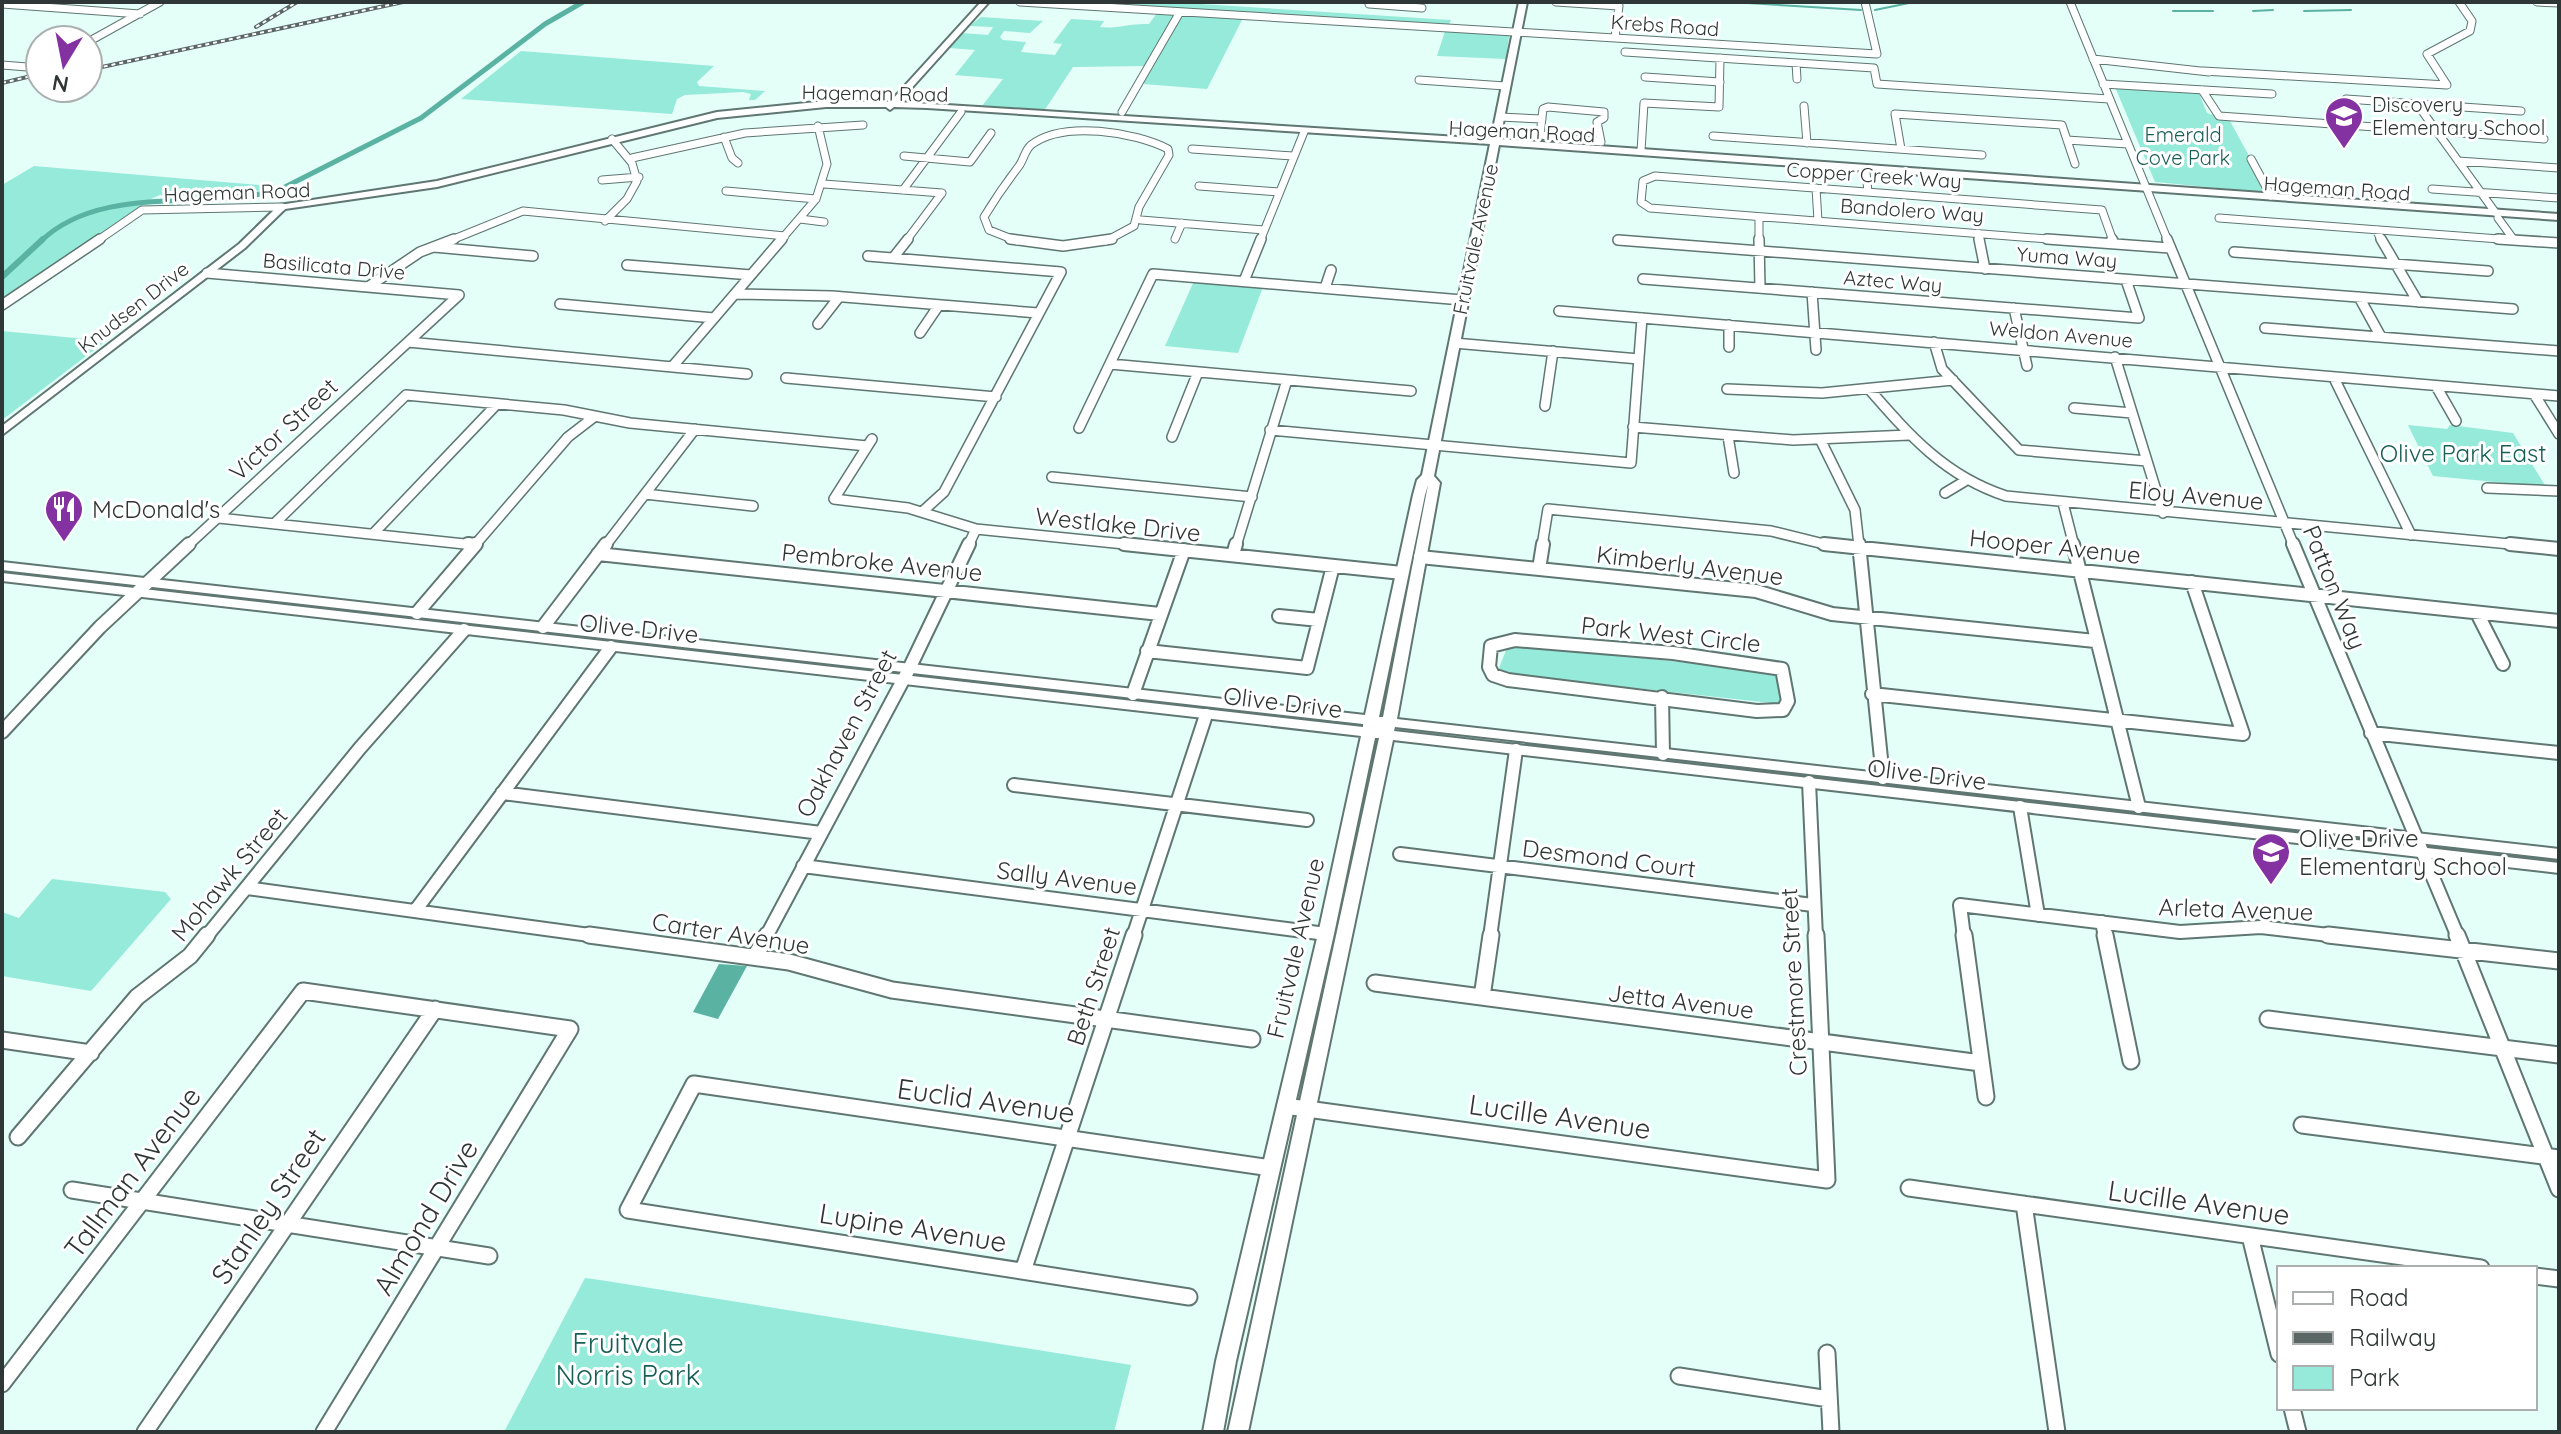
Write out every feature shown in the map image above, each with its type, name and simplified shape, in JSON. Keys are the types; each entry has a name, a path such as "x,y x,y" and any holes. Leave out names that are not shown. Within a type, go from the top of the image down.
{"main road":[{"path":"892,105 913,70 978,2"},
{"path":"892,105 985,2"},
{"name":"Fruitvale Avenue","path":"1239,1426 1306,1108 1379,728 1402,573 1423,480 1428,477 1523,2"},
{"name":"Hageman Road","path":"892,105 1115,126 1421,139 1807,168 1931,172 2496,215"},
{"name":"Hageman Road","path":"278,210 405,195 699,119 759,110 892,105 1169,123 1365,140 1641,151 2496,215"},
{"path":"961,112 1016,112"},
{"path":"1115,126 1169,123"},
{"path":"1365,140 1421,139"},
{"path":"1577,152 1641,151"},
{"name":"Knudsen Drive","path":"2,432 242,246 278,210"},
{"path":"2496,215 2559,219"},
{"name":"Fruitvale Avenue","path":"1214,1424 1285,1106 1420,557 1434,483 1428,477"},
{"path":"1411,534 1415,553 1420,557"},
{"name":"Olive Drive","path":"2,566 464,630 611,647 1133,694 1516,750 2054,811 2421,846 2559,854"},
{"path":"2,576 49,571"},
{"name":"Olive Drive","path":"2,576 144,587 539,627 1206,715 1663,754 2139,807 2559,868"},
{"path":"464,630 472,626 515,630 539,627"},
{"path":"1596,758 1653,758 1663,754"},
{"path":"1809,782 1816,779 1883,778"},
{"path":"2054,811 2065,806 2134,813 2139,807"},
{"path":"1214,1424 1239,1426"}],"street":[{"path":"104,33 160,2"},
{"name":"Krebs Road","path":"1020,2 1877,54 1865,2"},
{"path":"1556,2 1619,6 1615,37"},
{"name":"Patton Way","path":"2070,2 2502,1048 2552,1157 2559,1189"},
{"path":"2093,59 2272,79 2447,85 2436,66 2437,48 2470,31 2472,21 2459,2"},
{"path":"2537,2 2559,3"},
{"path":"2,4 140,14"},
{"path":"1369,4 1423,5 1417,26"},
{"path":"1115,126 1180,12"},
{"path":"1625,52 1874,68 1877,84 2109,99"},
{"path":"1641,151 1644,103 1719,107 1720,58"},
{"path":"1796,63 1797,79"},
{"path":"2,65 24,67"},
{"path":"1645,77 1720,82"},
{"path":"1419,80 1505,86"},
{"path":"2103,84 2272,94"},
{"path":"2202,90 2219,116 2544,139"},
{"path":"2346,99 2521,111"},
{"path":"2417,104 2514,240"},
{"path":"1804,106 1807,143"},
{"path":"1548,107 1602,111 1605,117 1597,120 1596,129 1601,133 1601,142 1540,135 1542,118 1543,109 1548,107"},
{"path":"903,190 943,134 963,115 961,112"},
{"path":"1901,149 1895,114 2062,125 2075,164"},
{"path":"1500,115 1542,118"},
{"path":"632,158 724,137 818,126 863,125"},
{"path":"672,367 816,199 824,184 826,156 818,126"},
{"path":"1115,126 1154,139 1168,149 1169,155 1128,231 1108,241 1081,245 1010,240 989,230 984,217 1021,164 1028,147 1059,133 1115,126"},
{"path":"904,156 970,162 991,133"},
{"path":"1244,281 1303,134"},
{"path":"1713,136 1982,155"},
{"path":"724,137 732,158 738,163"},
{"path":"2067,140 2128,144"},
{"path":"605,221 632,194 639,177 632,158 614,141"},
{"path":"1862,147 1868,192"},
{"path":"1192,149 1293,156"},
{"path":"2251,159 2271,196"},
{"path":"2458,161 2559,168"},
{"name":"Copper Creek Way","path":"1650,208 1641,202 1644,178 1655,176 1816,188 2102,210 2114,243"},
{"path":"602,180 639,177"},
{"path":"824,184 942,193 893,258"},
{"path":"1199,186 1279,192"},
{"path":"1816,188 1818,221"},
{"path":"2432,189 2559,198"},
{"path":"726,191 816,199"},
{"name":"Bandolero Way","path":"1650,208 2170,248"},
{"name":"Hageman Road","path":"2,305 142,210 204,215 278,210"},
{"path":"368,287 396,265 431,247 523,211 785,236"},
{"path":"1759,217 1760,288"},
{"path":"2219,218 2559,243"},
{"path":"800,219 824,222"},
{"path":"1141,220 1264,230"},
{"path":"1175,239 1182,223"},
{"path":"2376,230 2418,302"},
{"path":"1978,233 1985,269"},
{"name":"Yuma Way","path":"1618,240 2513,309"},
{"path":"431,247 533,256"},
{"path":"2234,252 2488,271"},
{"path":"868,256 1061,272 944,492 922,512"},
{"path":"627,265 751,275"},
{"path":"1325,288 1331,270"},
{"name":"Basilicata Drive","path":"207,273 459,295"},
{"path":"1079,428 1153,274 1462,300"},
{"name":"Aztec Way","path":"1643,279 2139,318 2126,280"},
{"path":"1812,292 1816,350"},
{"path":"735,294 839,297 1038,313"},
{"name":"Victor Street","path":"2,732 94,633 459,295"},
{"path":"818,324 839,297"},
{"path":"2359,297 2381,337"},
{"path":"560,304 714,318"},
{"path":"920,333 939,305"},
{"path":"2014,308 2027,366"},
{"name":"Weldon Avenue","path":"1559,311 2559,396"},
{"path":"1270,430 1631,463 1642,318"},
{"path":"1729,325 1729,347"},
{"path":"2265,328 2559,351"},
{"path":"408,342 747,374"},
{"path":"1934,342 1939,364 2019,450 2147,461"},
{"path":"1454,343 1639,359"},
{"path":"1545,406 1553,351"},
{"path":"2115,357 2163,513"},
{"path":"1110,364 1411,391"},
{"path":"1172,437 1198,372"},
{"path":"786,378 996,397"},
{"path":"2334,378 2411,535"},
{"path":"1233,555 1287,380"},
{"path":"1727,389 1801,393 1953,380"},
{"path":"2436,386 2456,421"},
{"name":"Eloy Avenue","path":"1869,389 1939,466 1965,481 2006,496 2559,549"},
{"path":"2534,394 2559,434"},
{"path":"274,524 406,395 695,429"},
{"path":"373,534 497,404"},
{"path":"2074,408 2132,413"},
{"path":"417,613 568,437 594,417"},
{"path":"1633,427 1821,441 1909,435"},
{"path":"539,627 695,429"},
{"name":"Westlake Drive","path":"695,429 870,442 834,499 922,512 976,529 1402,573"},
{"path":"1728,436 1734,473"},
{"path":"1821,441 1854,504 1883,778"},
{"path":"1052,477 1252,497"},
{"path":"1945,493 1965,481"},
{"path":"2487,488 2559,491"},
{"path":"645,494 753,506"},
{"path":"2063,503 2114,720 2139,807"},
{"name":"Hooper Avenue","path":"1539,569 1548,509 1771,531 1823,545 1859,549 2559,621"},
{"path":"219,518 474,545"},
{"name":"Oakhaven Street","path":"755,957 906,674 943,591 976,529"},
{"path":"1133,694 1184,550"},
{"name":"Pembroke Avenue","path":"598,554 1160,614"},
{"name":"Kimberly Avenue","path":"1420,557 1756,591 1819,611 1865,618 2095,641"},
{"path":"1147,651 1307,668 1333,566"},
{"path":"1872,694 2243,734 2192,582"},
{"path":"2477,613 2503,664"},
{"path":"1279,616 1319,620"},
{"name":"Mohawk Street","path":"18,1137 137,997 190,956 360,748 464,630"},
{"name":"Park West Circle","path":"1515,640 1763,665 1782,669 1788,701 1783,710 1757,711 1662,697 1508,680 1493,675 1489,667 1491,646 1501,641 1515,640"},
{"path":"415,911 611,647"},
{"path":"1662,697 1663,754"},
{"name":"Beth Street","path":"1023,1271 1206,715"},
{"path":"2371,733 2559,753"},
{"path":"1482,997 1516,750"},
{"name":"Crestmore Street","path":"1809,782 1827,1180"},
{"path":"1014,785 1307,820"},
{"path":"502,793 821,833"},
{"path":"2020,807 2038,915"},
{"name":"Desmond Court","path":"1400,854 1813,905"},
{"name":"Sally Avenue","path":"803,866 1326,934"},
{"name":"Carter Avenue","path":"247,888 755,957 810,967 892,990 1252,1039"},
{"name":"Arleta Avenue","path":"1981,1063 1960,905 2195,932 2261,927 2559,961"},
{"path":"2102,922 2131,1061"},
{"name":"Jetta Avenue","path":"1375,983 1981,1063"},
{"name":"Tallman Avenue","path":"2,1384 303,991 435,1009"},
{"name":"Almond Drive","path":"324,1432 570,1029 435,1009"},
{"name":"Stanley Street","path":"145,1432 435,1009"},
{"path":"2268,1019 2559,1055"},
{"path":"2,1040 91,1053"},
{"path":"1981,1063 1986,1097"},
{"name":"Euclid Avenue","path":"628,1210 694,1084 1271,1168"},
{"name":"Lucille Avenue","path":"1285,1106 1827,1180"},
{"path":"2302,1125 2552,1157"},
{"name":"Lucille Avenue","path":"1909,1188 2467,1266"},
{"path":"72,1190 489,1256"},
{"path":"2024,1204 2057,1432"},
{"name":"Lupine Avenue","path":"628,1210 1189,1297"},
{"path":"2250,1236 2277,1346"},
{"path":"2537,1276 2559,1279"},
{"path":"1827,1353 1831,1432"},
{"path":"1679,1376 1829,1399"},
{"path":"2292,1410 2298,1432"}],"green space":[{"path":"1055,2 1169,2 1451,20 1448,27"},
{"path":"1157,13 1176,14 1147,66 1073,67 1044,111 982,106 1003,79 955,75 975,50 949,48 962,33 988,35 993,27 969,26 981,17 1043,21 1030,33 1004,31 1000,37 1026,42 1021,52 1055,55 1062,44 1053,43 1071,19 1104,21 1100,27 1112,27 1149,24"},
{"path":"1183,15 1243,18 1207,89 1143,84"},
{"path":"1445,31 1509,36 1506,59 1437,56"},
{"path":"521,51 714,66 697,82 699,86 765,91 755,100 749,100 751,94 743,92 685,95 677,99 672,114 461,99"},
{"name":"Emerald Cove Park","path":"2115,87 2199,93 2207,113 2230,121 2269,193 2155,182"},
{"path":"34,166 270,186 244,195 160,195 153,198 2,301 2,185"},
{"path":"1194,281 1263,287 1238,353 1165,346"},
{"path":"2,331 106,341 2,420"},
{"name":"Olive Park East","path":"2408,425 2447,429 2450,425 2513,433 2546,487 2433,476"},
{"path":"1509,643 1769,672 1777,675 1781,704 1507,674 1499,668"},
{"path":"52,879 165,892 171,899 91,991 2,976 2,912 19,918"},
{"name":"Fruitvale Norris Park","path":"585,1278 1131,1365 1114,1432 504,1432"}],"shaded area":[{"path":"719,964 747,966 718,1019 693,1012"}],"waterway":[{"path":"41,241 66,223 94,211 156,202 221,199 281,189 421,118 545,24 583,2"},
{"path":"1731,2 1861,10"},
{"path":"1875,10 1914,2"},
{"path":"2253,11 2273,10"},
{"path":"2304,11 2351,10"},
{"path":"2173,11 2213,11"},
{"path":"2,277 43,239"}],"railway":[{"path":"256,27 297,2"},
{"path":"104,67 403,2"},
{"path":"2,83 24,78"}],"place":[{"name":"Discovery Elementary School","path":"2344,150"},
{"name":"McDonald's","path":"64,543"},
{"name":"Olive Drive Elementary School","path":"2271,886"}]}
